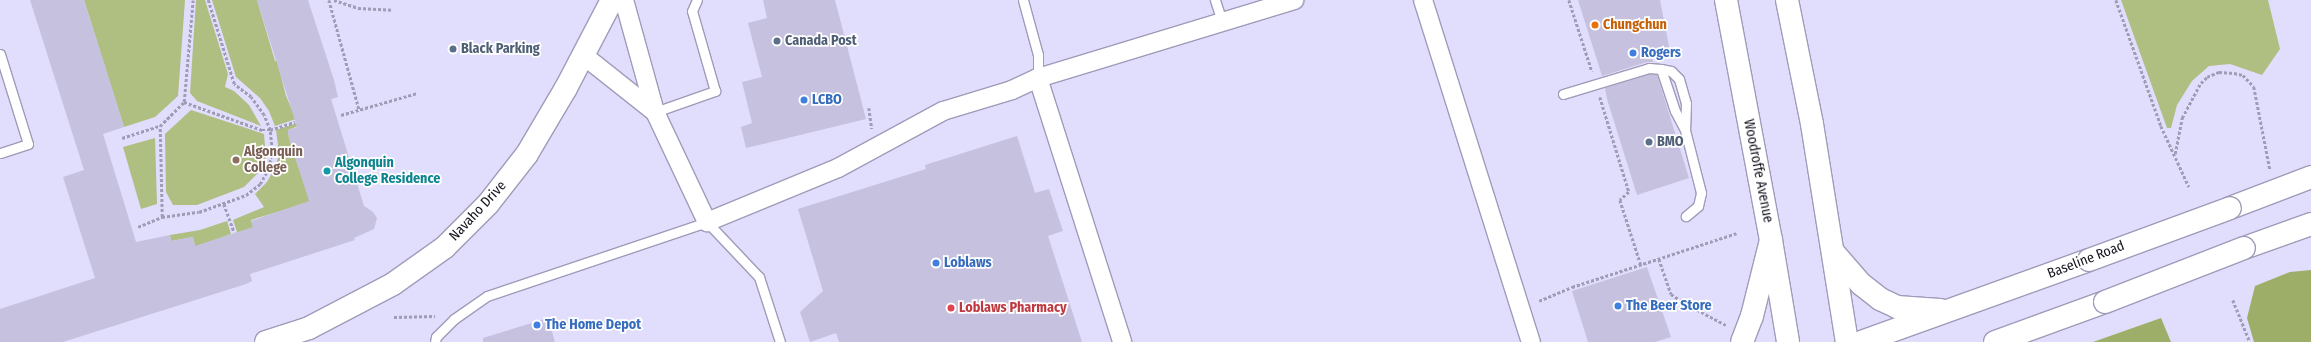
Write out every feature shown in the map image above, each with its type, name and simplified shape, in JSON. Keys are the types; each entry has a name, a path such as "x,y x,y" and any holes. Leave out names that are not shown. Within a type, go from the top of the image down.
{"main road":[{"name":"Navaho Drive","path":"266,342 310,328 393,284 445,247 488,204 528,154 612,0"},
{"name":"Woodroffe Avenue","path":"1726,0 1771,240 1788,342"},
{"path":"1787,0 1812,124 1834,253 1847,342"},
{"name":"Baseline Road","path":"1861,342 2089,260 2311,177"},
{"path":"1995,342 2311,224"},
{"path":"1735,335 1752,316 1771,240"},
{"path":"1834,253 1861,284 1880,299 1896,307 1928,311 1953,309"}],"street":[{"path":"624,0 655,112 707,222 838,168 942,111 1012,90 1038,78 1294,0"},
{"path":"1423,0 1531,342"},
{"path":"583,55 655,112"},
{"path":"1038,78 1122,342"}],"lane":[{"path":"655,112 715,91 692,11 697,0"},
{"path":"1023,0 1038,55 1038,78"},
{"path":"1215,0 1222,22"},
{"path":"0,54 28,144 0,153"},
{"path":"1563,94 1650,68 1670,71 1679,80 1686,103 1685,130 1701,194 1698,206 1686,216"},
{"path":"435,342 436,337 454,318 487,296 707,222 759,277 780,342"}],"path":[{"path":"122,138 160,126 184,102 193,0"},
{"path":"138,227 162,217 199,212 246,195 260,184 269,168 272,150 270,130 264,115 251,97 234,84 208,0"},
{"path":"329,0 359,110"},
{"path":"334,0 358,8 392,10"},
{"path":"1569,0 1629,192 1620,200 1641,265"},
{"path":"2116,0 2161,126 2189,187"},
{"path":"2175,154 2182,118 2201,83 2213,74 2234,73 2244,75 2254,87 2270,168"},
{"path":"342,115 416,93"},
{"path":"184,102 262,130 270,130 295,122"},
{"path":"869,108 872,135"},
{"path":"160,126 162,217"},
{"path":"224,204 234,232"},
{"path":"1534,303 1572,288 1737,233"},
{"path":"1659,259 1672,294 1688,306 1735,335"},
{"path":"2233,300 2250,342"},
{"path":"394,317 427,315 454,318"}],"green space":[{"path":"84,0 185,0 178,96 155,117 124,127"},
{"path":"196,0 205,0 228,74 225,87 234,91 249,105 261,126 197,101 190,93"},
{"path":"212,0 257,0 275,61 277,61 286,96 296,119 275,126 269,111 260,98 236,77"},
{"path":"2121,0 2268,0 2280,49 2262,75 2230,64 2209,66 2192,81 2177,105 2171,128 2167,128"},
{"path":"191,110 264,134 266,158 259,172 244,187 197,205 173,205 166,192 165,134"},
{"path":"297,123 298,126 288,130 289,138 310,202 251,220 254,230 238,235 233,220 264,207 255,194 267,182 276,166 279,153 276,130"},
{"path":"155,138 157,204 141,209 123,147"},
{"path":"227,221 231,234 195,247 193,237 171,241 170,235 200,230"},
{"path":"2311,270 2311,342 2254,342 2247,318 2255,286 2290,272"},
{"path":"2161,318 2171,342 2093,342"}],"building":[{"name":"Algonquin College Residence","path":"30,0 84,0 124,127 103,134 136,242 170,235 171,241 193,237 195,246 253,227 251,221 309,201 289,138 288,130 297,127 257,0 308,0 334,80 338,97 331,99 364,206 373,212 377,218 374,229 354,238 355,240 250,274 252,281 246,284 63,342 0,342 0,309 95,278 63,177 84,170"},
{"path":"763,0 835,0 866,119 746,148 741,127 752,123 742,82 762,77 748,23 767,18"},
{"path":"1578,0 1660,0 1670,51 1652,57 1653,62 1647,62 1602,76"},
{"name":"BMO","path":"1650,74 1657,75 1689,178 1637,195 1607,99 1605,88"},
{"name":"Loblaws","path":"1017,136 1035,193 1049,189 1063,231 1048,236 1082,342 839,342 836,333 810,342 800,312 823,291 798,209 926,169 925,165"},
{"name":"The Beer Store","path":"1647,267 1671,337 1655,342 1588,342 1572,291"},
{"name":"The Home Depot","path":"548,318 555,342 483,342 483,338"}],"place":[{"name":"Chungchun","path":"1595,25"},
{"name":"Canada Post","path":"777,41"},
{"name":"Black Parking","path":"453,49"},
{"name":"Rogers","path":"1633,53"},
{"name":"LCBO","path":"804,100"},
{"name":"BMO","path":"1649,142"},
{"name":"Algonquin College","path":"236,160"},
{"name":"Algonquin College Residence","path":"327,171"},
{"name":"Loblaws","path":"936,263"},
{"name":"The Beer Store","path":"1618,306"},
{"name":"Loblaws Pharmacy","path":"951,308"},
{"name":"The Home Depot","path":"537,325"}]}
